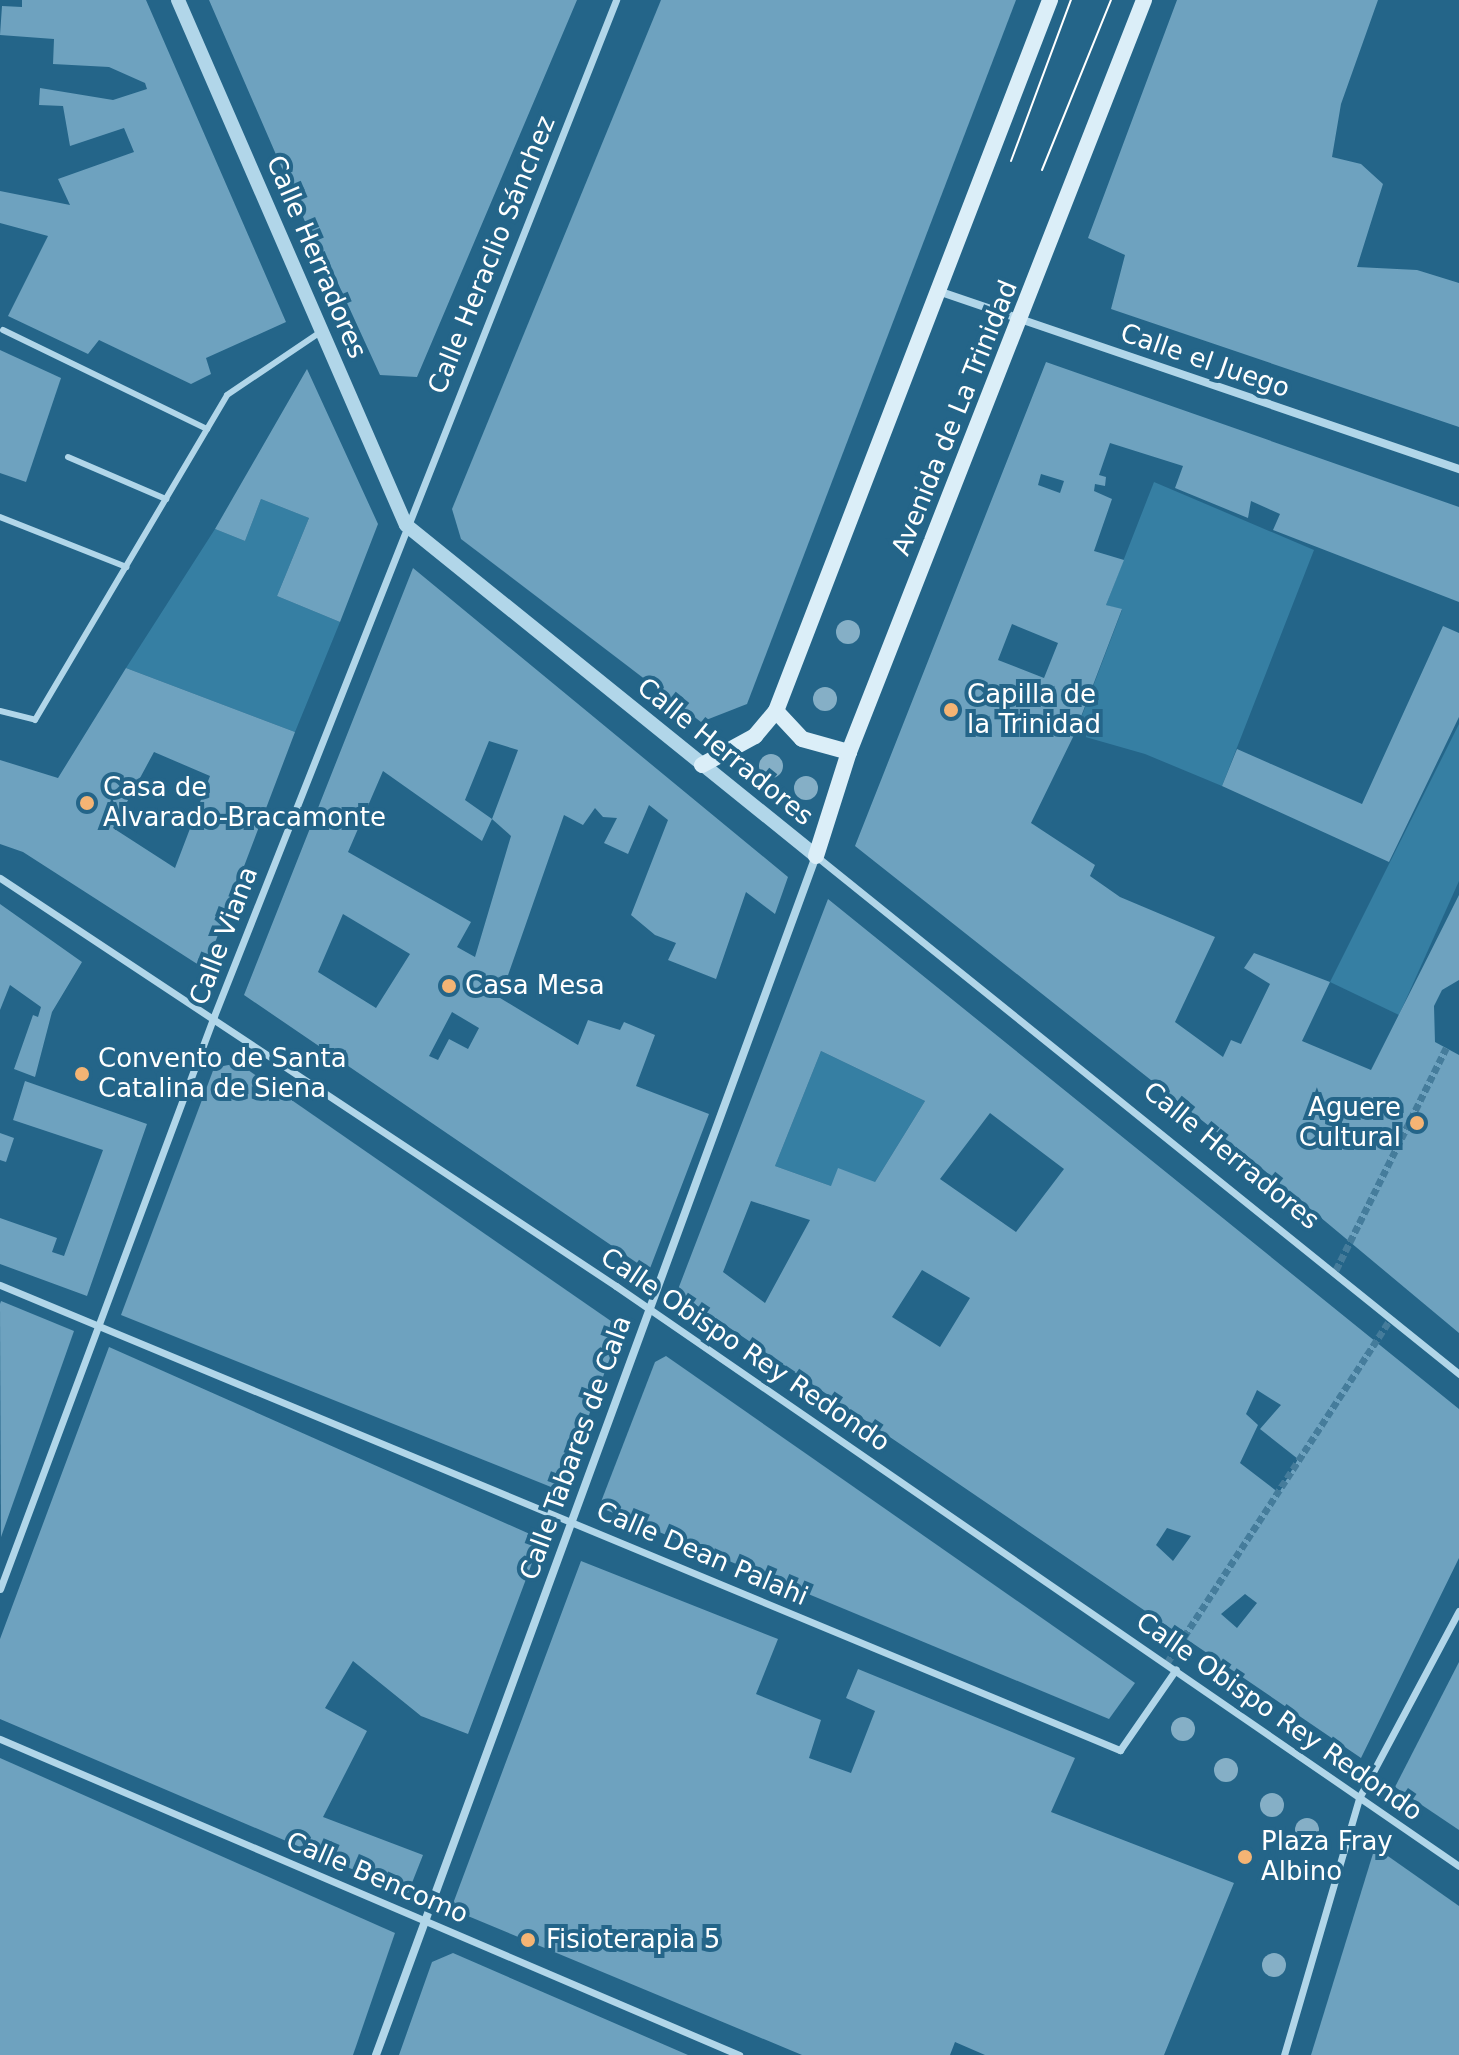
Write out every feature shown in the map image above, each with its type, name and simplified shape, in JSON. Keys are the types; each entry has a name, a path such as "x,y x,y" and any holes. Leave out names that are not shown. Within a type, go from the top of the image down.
{"main road":[{"path":"702,765 755,736 776,711 1050,0"},
{"name":"Avenida de La Trinidad","path":"816,856 849,752 1144,0"},
{"path":"776,711 802,739 849,752"}],"street":[{"name":"Calle Herradores","path":"178,0 406,525 1459,1374"},
{"name":"Calle Heraclio Sánchez","path":"406,525 616,0"},
{"name":"Calle el Juego","path":"938,291 1459,469"},
{"name":"Calle Viana","path":"0,1589 96,1323 406,525"},
{"name":"Calle Tabares de Cala","path":"376,2055 423,1919 816,856"},
{"name":"Calle Obispo Rey Redondo","path":"0,878 214,1016 649,1309 1459,1866"},
{"name":"Calle Dean Palahi","path":"0,1285 1120,1750 1176,1669"},
{"path":"1284,2055 1359,1798 1459,1611"},
{"name":"Calle Bencomo","path":"0,1739 739,2055"}],"lane":[{"path":"3,330 207,429"},
{"path":"0,711 35,720 227,395 322,331"},
{"path":"68,457 166,499"},
{"path":"0,517 126,567"}],"shaded area":[{"path":"1154,482 1314,550 1222,786 1145,754 1075,734 1122,610 1106,605"},
{"path":"261,499 309,518 277,596 340,622 295,732 126,668 215,529 245,541"},
{"path":"1459,724 1459,881 1399,1015 1330,982"},
{"path":"821,1051 925,1101 875,1182 831,1186 775,1166"}],"building":[{"path":"22,0 146,0 286,322 206,358 211,374 191,384 99,340 88,354 8,316 48,236 0,223 0,191 70,205 58,179 134,152 124,128 70,146 63,106 39,105 40,88 113,100 147,89 145,83 109,67 53,64 54,39 0,35 2,6 22,7"},
{"path":"209,0 577,0 417,377 380,375 331,268 326,270"},
{"path":"661,0 1016,0 747,704 701,722 461,539 452,509"},
{"path":"1177,0 1378,0 1341,104 1332,157 1361,164 1383,184 1357,267 1417,270 1459,283 1459,427 1111,309 1125,255 1088,238"},
{"path":"0,350 61,378 26,482 0,473"},
{"path":"1046,362 1459,507 1459,602 1273,530 1280,514 1251,501 1248,518 1175,488 1183,466 1110,443 1099,475 1106,477 1105,486 1095,484 1094,491 1112,499 1094,551 1124,560 1106,605 1122,609 1074,735 1031,823 1095,865 1090,876 1120,897 1215,937 1175,1022 1223,1057 1231,1040 1241,1044 1270,984 1244,968 1254,953 1330,982 1302,1041 1371,1070 1459,895 1459,980 1442,990 1434,1006 1435,1042 1459,1055 1459,1333 1247,1156 855,846","holes":["1041,474 1064,481 1060,493 1038,485","1012,624 1058,643 1044,678 998,660"]},
{"path":"307,369 378,524 340,622 277,596 309,518 261,499 245,541 215,529"},
{"path":"413,568 788,877 775,914 746,892 716,979 668,960 676,943 655,935 631,915 668,820 649,805 628,854 604,843 617,818 603,817 595,808 583,825 564,815 500,998 578,1045 588,1020 620,1030 624,1022 655,1035 636,1086 709,1114 649,1271 244,995","holes":["489,741 518,750 492,819 465,800","383,771 482,841 492,819 511,836 475,957 457,947 471,922 348,852","343,914 410,954 376,1008 318,972","452,1012 479,1028 468,1049 449,1039 438,1060 429,1056"]},
{"path":"1443,626 1459,633 1459,717 1389,862 1222,786 1237,749 1362,804"},
{"name":"Casa de Alvarado-Bracamonte","path":"126,668 295,732 205,969 23,852 0,844 0,760 58,778","holes":["154,752 210,776 175,868 113,828"]},
{"path":"828,899 1459,1409 1459,1558 1361,1758 677,1292","holes":["821,1051 925,1101 875,1182 838,1168 831,1186 775,1166","990,1113 1064,1169 1016,1232 940,1179","751,1201 810,1220 765,1303 723,1272","922,1270 970,1298 940,1347 892,1317","1257,1390 1281,1405 1260,1429 1298,1459 1279,1493 1240,1463 1258,1425 1246,1414","1167,1528 1191,1536 1173,1561 1156,1545","1245,1594 1257,1603 1237,1628 1221,1614"]},
{"path":"0,904 82,962 52,1012 35,1077 14,1069 33,1015 38,1017 41,1007 10,985 0,1010"},
{"path":"238,1063 621,1328 561,1491 121,1315 214,1068"},
{"path":"25,1081 147,1124 87,1296 0,1264 0,1218 57,1238 52,1252 64,1256 103,1150 13,1120"},
{"path":"0,1133 14,1138 6,1162 0,1160"},
{"path":"1,1301 74,1331 1,1537 0,1304"},
{"path":"109,1347 541,1539 468,1734 421,1716 353,1661 325,1708 367,1731 323,1817 423,1855 408,1893 0,1719 0,1639"},
{"path":"666,1356 1135,1683 1109,1719 599,1507 655,1362"},
{"path":"581,1561 778,1639 756,1694 821,1720 809,1758 851,1773 875,1711 846,1698 858,1669 1075,1758 1051,1812 1234,1883 1164,2055 985,2055 955,2042 950,2055 802,2055 451,1909"},
{"path":"1459,1662 1459,1830 1395,1787"},
{"path":"0,1758 395,1933 353,2055 0,2055"},
{"path":"1375,1847 1459,1906 1459,2055 1311,2055"},
{"path":"453,1953 688,2055 399,2055 432,1962"}],"tunnel":[{"path":"1336,1270 1446,1048"},
{"path":"1167,1663 1392,1316"}],"tram line":[{"path":"1011,161 1071,0"},
{"path":"1042,170 1111,0"}],"place":[{"name":"Capilla de la Trinidad","path":"951,710"},
{"name":"Casa de Alvarado-Bracamonte","path":"87,803"},
{"name":"Casa Mesa","path":"449,986"},
{"name":"Convento de Santa Catalina de Siena","path":"82,1074"},
{"name":"Aguere Cultural","path":"1417,1123"},
{"name":"Plaza Fray Albino","path":"1245,1857"},
{"name":"Fisioterapia 5","path":"528,1940"}]}
